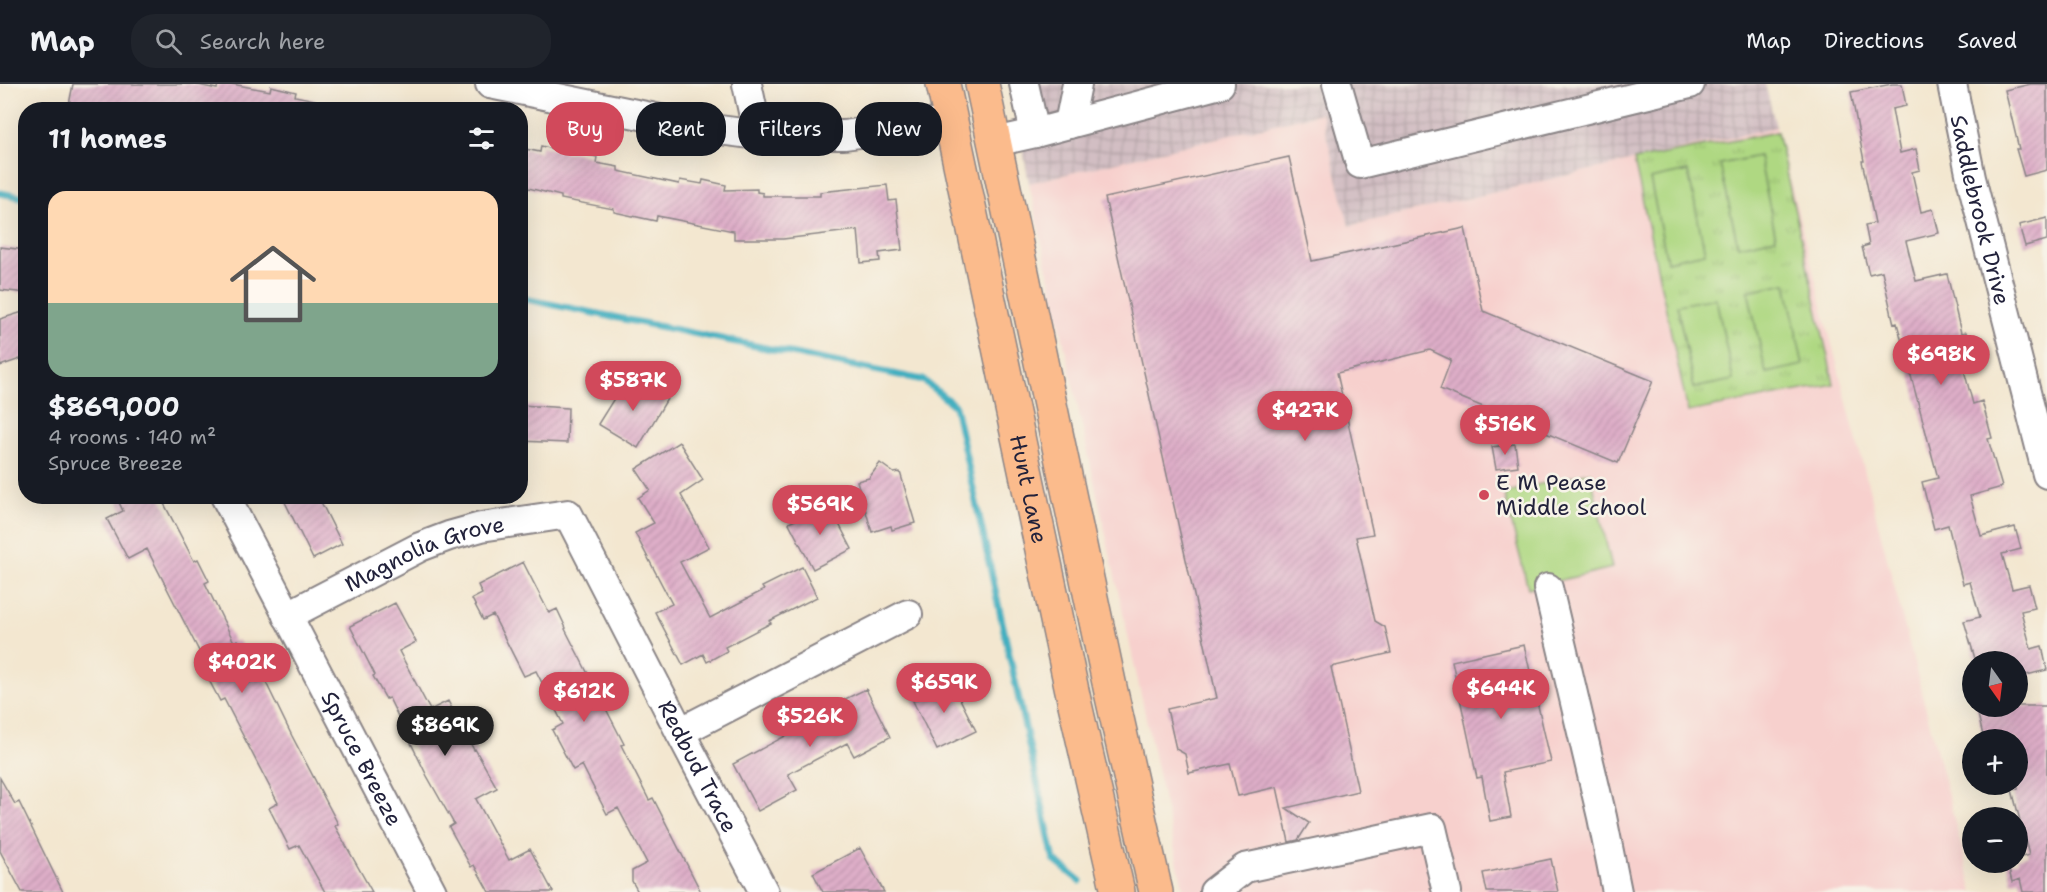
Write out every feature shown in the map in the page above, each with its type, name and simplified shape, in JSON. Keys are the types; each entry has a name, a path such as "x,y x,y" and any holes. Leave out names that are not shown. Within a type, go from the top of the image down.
{"main road":[{"name":"Hunt Lane","path":"943,84 1074,700 1118,892"},
{"name":"Hunt Lane","path":"982,84 1111,692 1156,892"},
{"path":"952,128 995,142"},
{"path":"1074,700 1111,692"}],"street":[{"path":"490,84 704,128 738,132"},
{"path":"747,84 751,102"},
{"path":"1024,84 1035,133"},
{"path":"1069,124 1077,84"},
{"path":"995,142 1220,84"},
{"path":"1337,84 1360,164 1690,84"},
{"name":"Saddlebrook Drive","path":"1952,84 1971,178 2047,474"},
{"path":"843,135 929,124 952,128"},
{"name":"Spruce Breeze","path":"229,504 432,892"},
{"name":"Magnolia Grove","path":"288,616 420,547 449,536 482,527 568,514"},
{"name":"Redbud Trace","path":"568,514 764,892"},
{"path":"1548,588 1602,817 1617,892"},
{"path":"680,732 908,614"},
{"path":"1214,892 1245,868 1432,828 1447,892"}],"shaded area":[{"path":"1011,84 1765,84 1776,127 1349,226 1321,113 1029,183"},
{"name":"E M Pease Middle School","path":"1321,113 1349,226 1776,127 1962,849 1962,873 1968,873 1973,892 1184,892 1029,183"}],"green space":[{"path":"1777,132 1834,384 1688,412 1634,160"},
{"path":"1759,156 1776,238 1738,246 1720,164"},
{"path":"1688,171 1705,253 1667,261 1650,179"},
{"path":"1786,283 1803,365 1766,373 1748,291"},
{"path":"1716,298 1733,380 1694,388 1677,305"},
{"path":"1590,472 1612,568 1528,588 1504,493"}],"building":[{"path":"73,84 194,84 217,89 218,84 232,84 270,91 271,86 296,92 295,96 315,100 315,102 70,102"},
{"path":"1902,84 1906,106 1892,109 1900,153 1916,149 1920,170 1912,172 1921,212 1933,209 1939,233 1906,241 1916,281 1947,274 1961,333 1966,332 1973,356 1961,359 1973,404 1982,401 1992,438 1988,439 2002,487 1970,496 1981,536 2015,527 2021,549 2002,554 2012,589 2029,585 2035,608 2021,611 2031,649 2042,646 2047,670 2028,675 2028,651 1973,651 1964,621 1980,617 1970,582 1963,584 1948,525 1934,529 1922,482 1938,478 1897,323 1894,324 1882,271 1869,274 1862,247 1869,245 1865,225 1875,223 1851,92"},
{"path":"2031,84 2047,84 2047,170 2024,176 2016,149 2019,149 2005,90"},
{"path":"541,146 546,147 546,156 597,157 596,163 618,167 618,171 679,184 680,180 702,184 703,180 726,185 725,190 757,189 757,192 763,193 763,196 820,196 820,192 887,185 889,201 896,200 902,250 879,253 880,261 861,263 858,230 783,239 734,239 734,231 657,216 656,221 614,212 614,209 561,199 561,196 528,188 528,150 540,152"},
{"path":"1289,157 1312,261 1465,228 1483,311 1653,381 1618,463 1440,389 1451,360 1430,350 1337,373 1373,534 1356,537 1375,621 1385,627 1391,653 1331,667 1358,791 1286,808 1309,823 1298,840 1289,842 1277,787 1238,796 1230,764 1189,773 1185,754 1176,749 1167,709 1217,698 1105,198"},
{"path":"2047,218 2047,240 2025,246 2019,225"},
{"path":"0,247 18,249 18,292 0,290"},
{"path":"18,313 18,360 0,366 0,319"},
{"path":"628,376 667,399 638,448 598,424"},
{"path":"528,406 568,408 567,443 528,441"},
{"path":"679,442 703,480 681,495 709,547 680,562 710,618 764,590 762,587 802,567 817,597 769,621 771,623 725,647 727,651 707,662 703,654 683,665 655,612 672,604 635,533 654,523 638,498 650,490 636,469"},
{"path":"1515,444 1518,466 1496,469 1492,447"},
{"path":"880,463 894,473 900,472 915,523 892,530 891,526 872,532 857,481 869,478"},
{"path":"828,503 852,549 813,569 789,523"},
{"path":"120,504 164,504 194,561 198,559 209,581 205,583 234,642 238,640 250,661 254,658 338,824 335,826 372,892 325,892 299,845 290,849 269,808 278,803 224,699 220,701 199,661 203,659 147,549 128,559 107,519 123,511"},
{"path":"286,504 322,504 342,544 313,559"},
{"path":"523,562 549,613 557,609 624,744 621,745 649,800 653,798 701,892 638,892 632,881 632,871 647,863 618,808 607,814 582,765 573,770 552,730 563,724 536,671 524,676 493,615 483,620 472,599 482,594 478,585"},
{"path":"395,603 416,642 399,651 430,710 448,701 497,788 476,799 509,860 530,849 553,892 489,892 474,865 471,867 449,827 454,824 427,776 389,698 386,699 373,676 375,675 350,626"},
{"path":"1524,645 1551,762 1503,772 1511,817 1490,821 1482,777 1477,778 1452,661"},
{"path":"949,677 976,731 937,750 913,701 931,692 928,687"},
{"path":"866,689 890,737 854,756 847,743 788,774 797,790 758,811 733,764 847,703 845,699"},
{"path":"2028,706 2047,706 2047,892 2023,892 2020,879 2012,882 2010,873 2028,873 2028,807 2016,807 2013,795 2028,795 2028,729 1981,729 1979,717 2028,717"},
{"path":"0,778 15,804 19,802 63,892 22,892 0,851"},
{"path":"860,848 884,892 823,892 813,873"},
{"path":"1551,859 1558,892 1487,892 1483,873"}],"waterway":[{"path":"0,193 18,196"},
{"path":"528,300 923,380 955,406 1054,860 1080,881"}],"place":[{"name":"E M Pease Middle School","path":"1484,495"}]}
